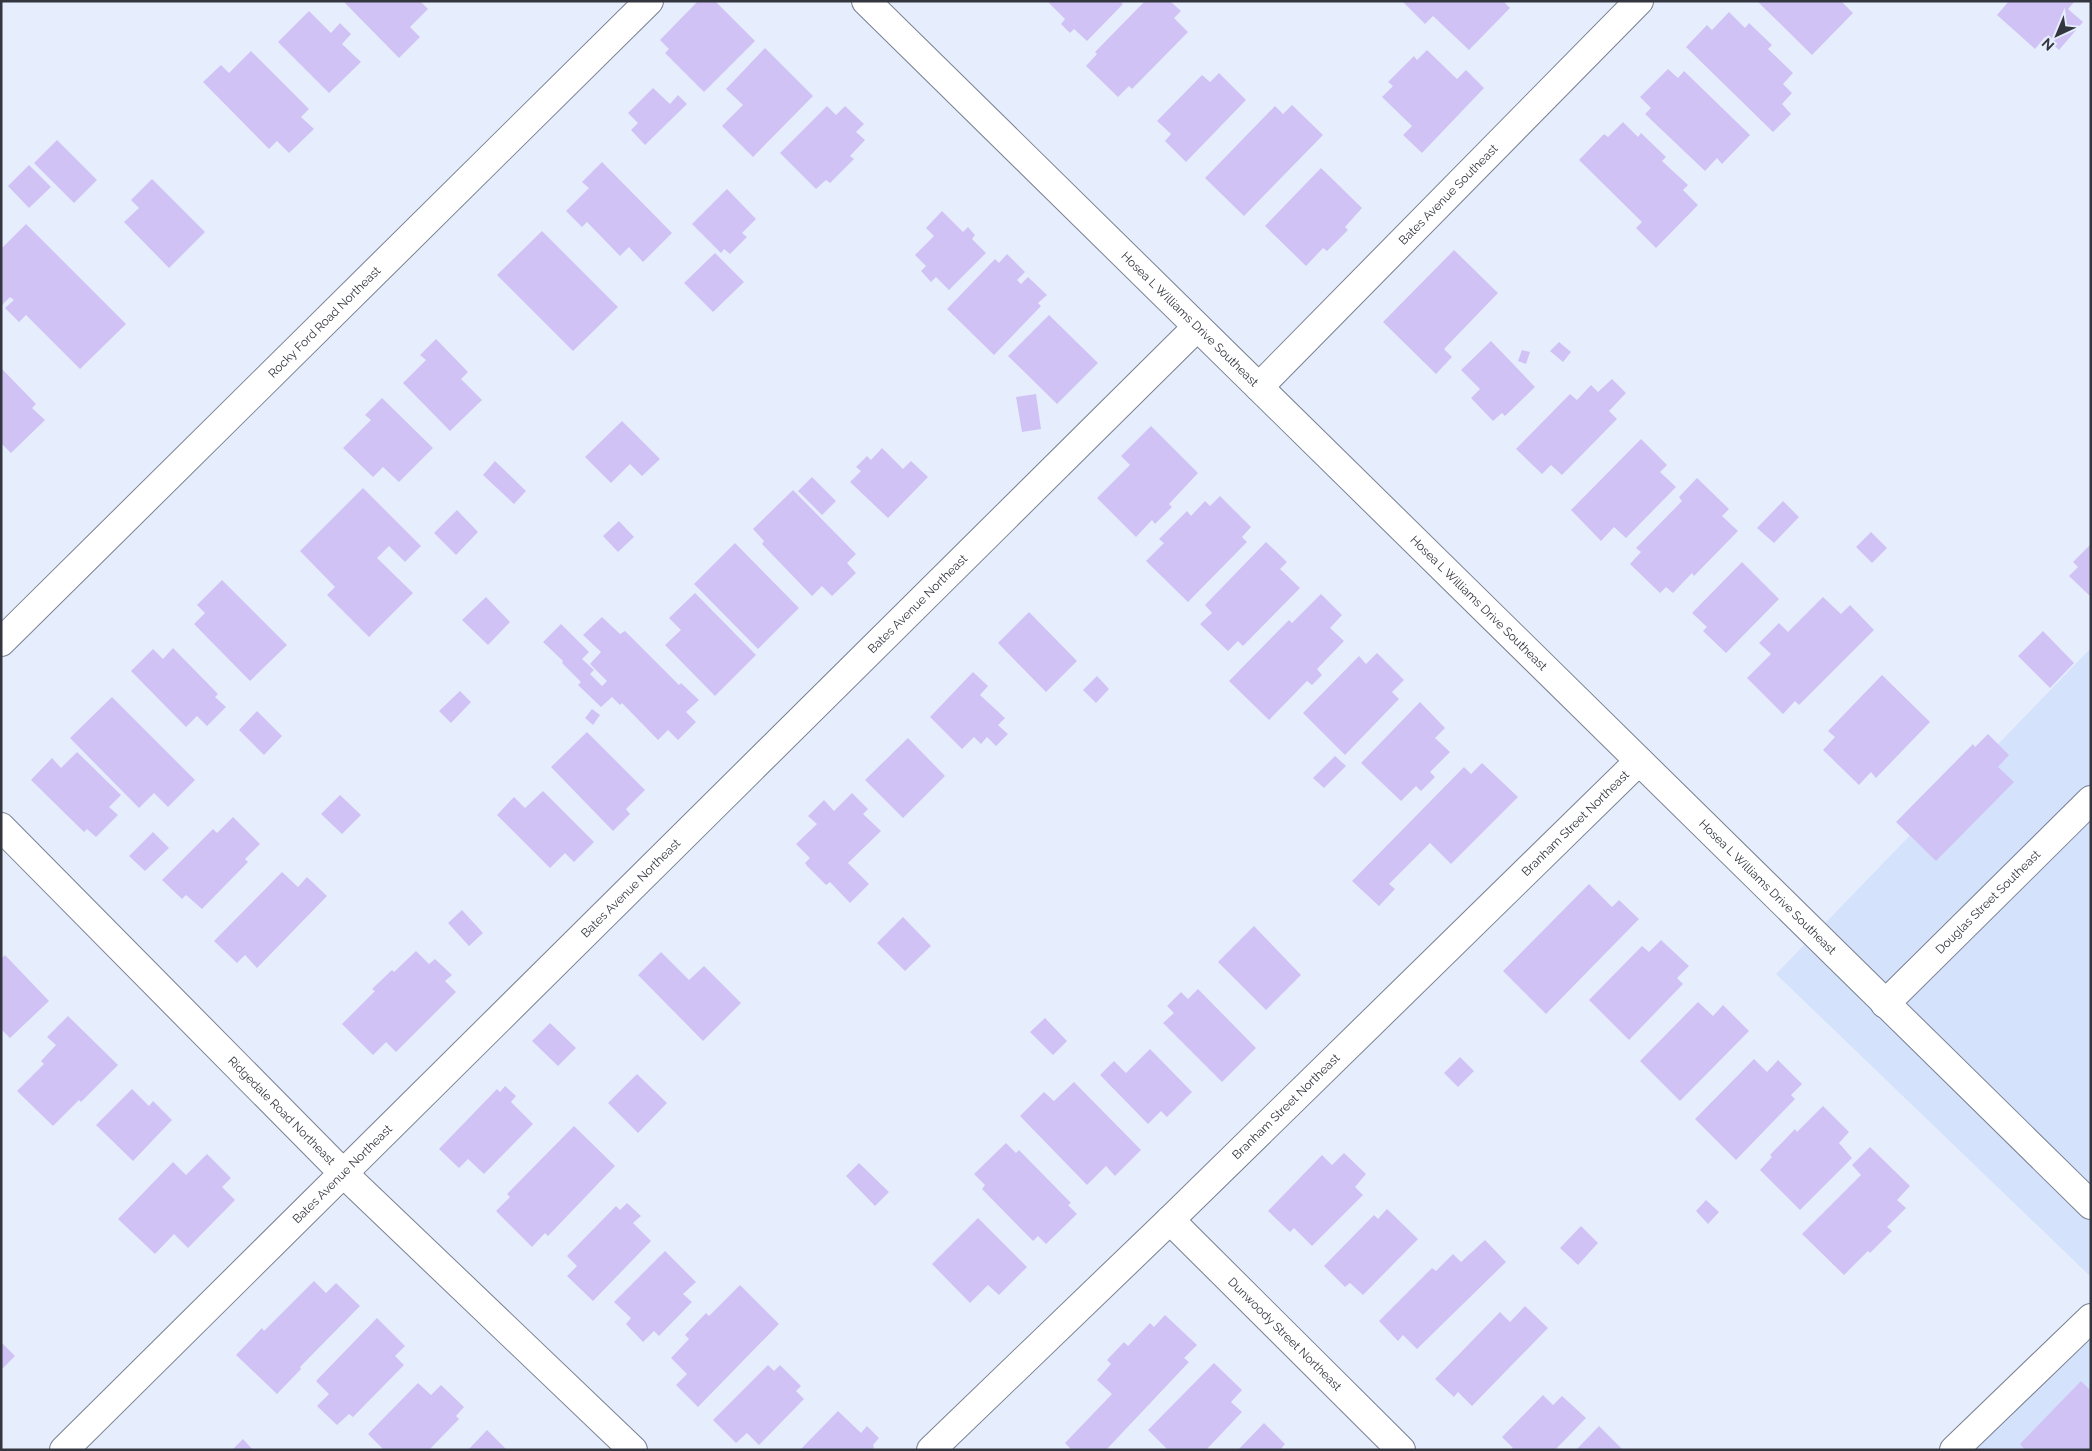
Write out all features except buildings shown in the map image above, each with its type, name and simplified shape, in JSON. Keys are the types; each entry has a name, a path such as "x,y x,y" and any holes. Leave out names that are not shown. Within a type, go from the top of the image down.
{"street":[{"name":"Rocky Ford Road Northeast","path":"1,642 649,1"},
{"name":"Hosea L Williams Drive Southeast","path":"866,1 2091,1205"},
{"name":"Bates Avenue Southeast","path":"1259,387 1639,1"},
{"name":"Bates Avenue Northeast","path":"64,1450 1197,326"},
{"name":"Branham Street Northeast","path":"931,1450 1170,1220 1639,761"},
{"name":"Douglas Street Southeast","path":"1885,1004 2091,800"},
{"name":"Ridgedale Road Northeast","path":"1,828 344,1174 632,1450"},
{"name":"Dunwoody Street Northeast","path":"1170,1220 1401,1450"},
{"path":"1954,1450 2091,1318"}],"shaded area":[{"path":"2091,648 2091,1277 1776,974"},
{"path":"2091,1303 2091,1450 1939,1450 1980,1410"}]}
